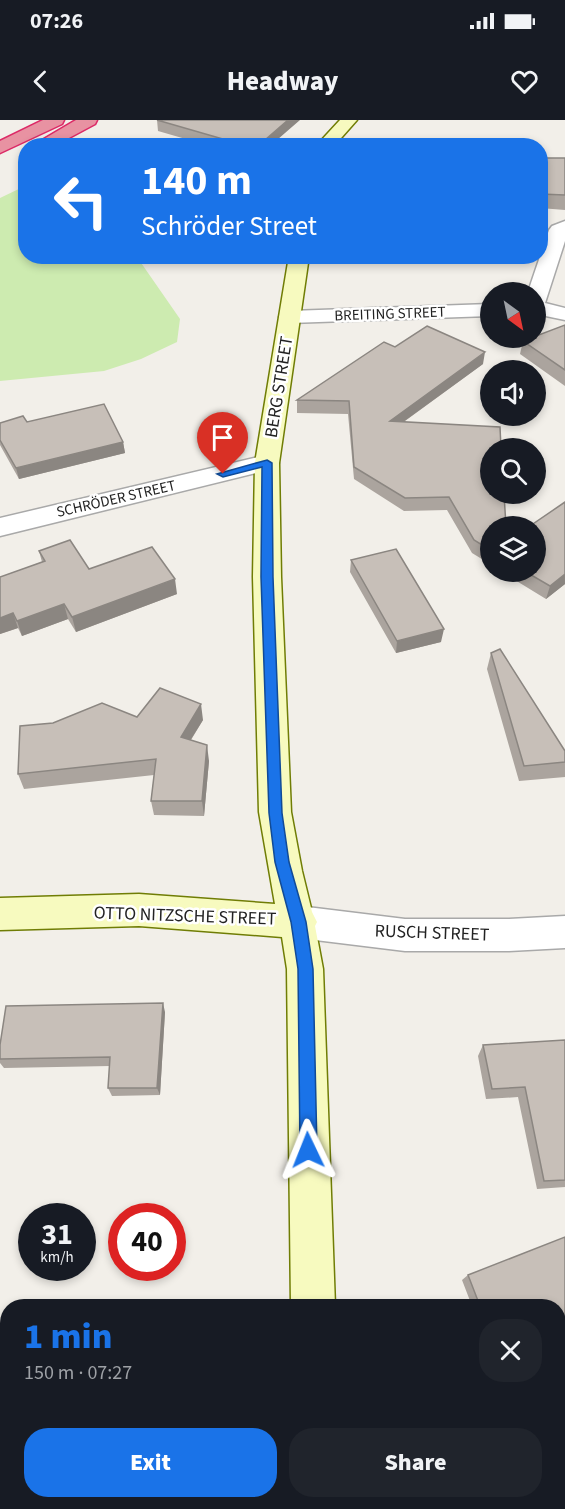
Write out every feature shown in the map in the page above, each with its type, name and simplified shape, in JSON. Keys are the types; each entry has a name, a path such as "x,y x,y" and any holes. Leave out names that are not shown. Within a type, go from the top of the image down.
{"highway":[{"path":"20,138 56,120"},
{"path":"55,138 89,120"},
{"path":"0,148 18,139"},
{"path":"0,166 18,157"}],"street":[{"path":"332,138 349,120"},
{"path":"542,282 559,230 565,227"},
{"name":"BERG STREET","path":"298,264 267,463 267,577 275,813 286,879 299,922 305,969 313,1299"},
{"name":"BREITING STREET","path":"290,317 480,310"},
{"path":"546,310 565,314"},
{"name":"SCHRÖDER STREET","path":"0,527 267,463"},
{"name":"OTTO NITZSCHE STREET","path":"0,914 139,910 299,922"},
{"name":"RUSCH STREET","path":"299,922 405,935 508,935 565,932"}],"green space":[{"path":"18,189 18,264 142,264 180,319 177,342 141,359 104,371 0,381 0,198"}],"building":[{"path":"157,120 288,120 267,138 219,138"},
{"path":"548,158 565,158 565,195 548,194"},
{"path":"565,325 565,370 533,348 546,348 546,332"},
{"path":"427,326 485,352 390,421 500,427 501,438 480,438 480,504 505,504 505,516 480,516 480,544 474,540 449,497 405,498 354,467 349,401 297,400 384,342 395,347"},
{"path":"104,404 123,442 16,468 0,440 0,423 23,416 27,422"},
{"path":"565,502 565,574 550,586 543,582 546,582 545,516"},
{"path":"70,540 89,569 152,547 175,579 72,617 64,604 17,621 13,613 0,618 0,577 45,561 39,551"},
{"path":"396,549 444,629 397,641 351,560"},
{"path":"500,649 565,751 565,762 524,766 491,653"},
{"path":"160,688 201,704 181,737 207,745 202,801 151,801 156,759 18,774 20,726 53,723 102,703 137,717"},
{"path":"163,1003 157,1088 108,1088 110,1057 0,1059 6,1006"},
{"path":"565,1040 565,1180 544,1181 525,1087 492,1089 483,1045"},
{"path":"565,1237 565,1299 477,1299 468,1275"}],"route":[{"path":"223,474 267,463 267,577 275,813 282,862 291,902 299,922 305,969 308,1150"}]}
